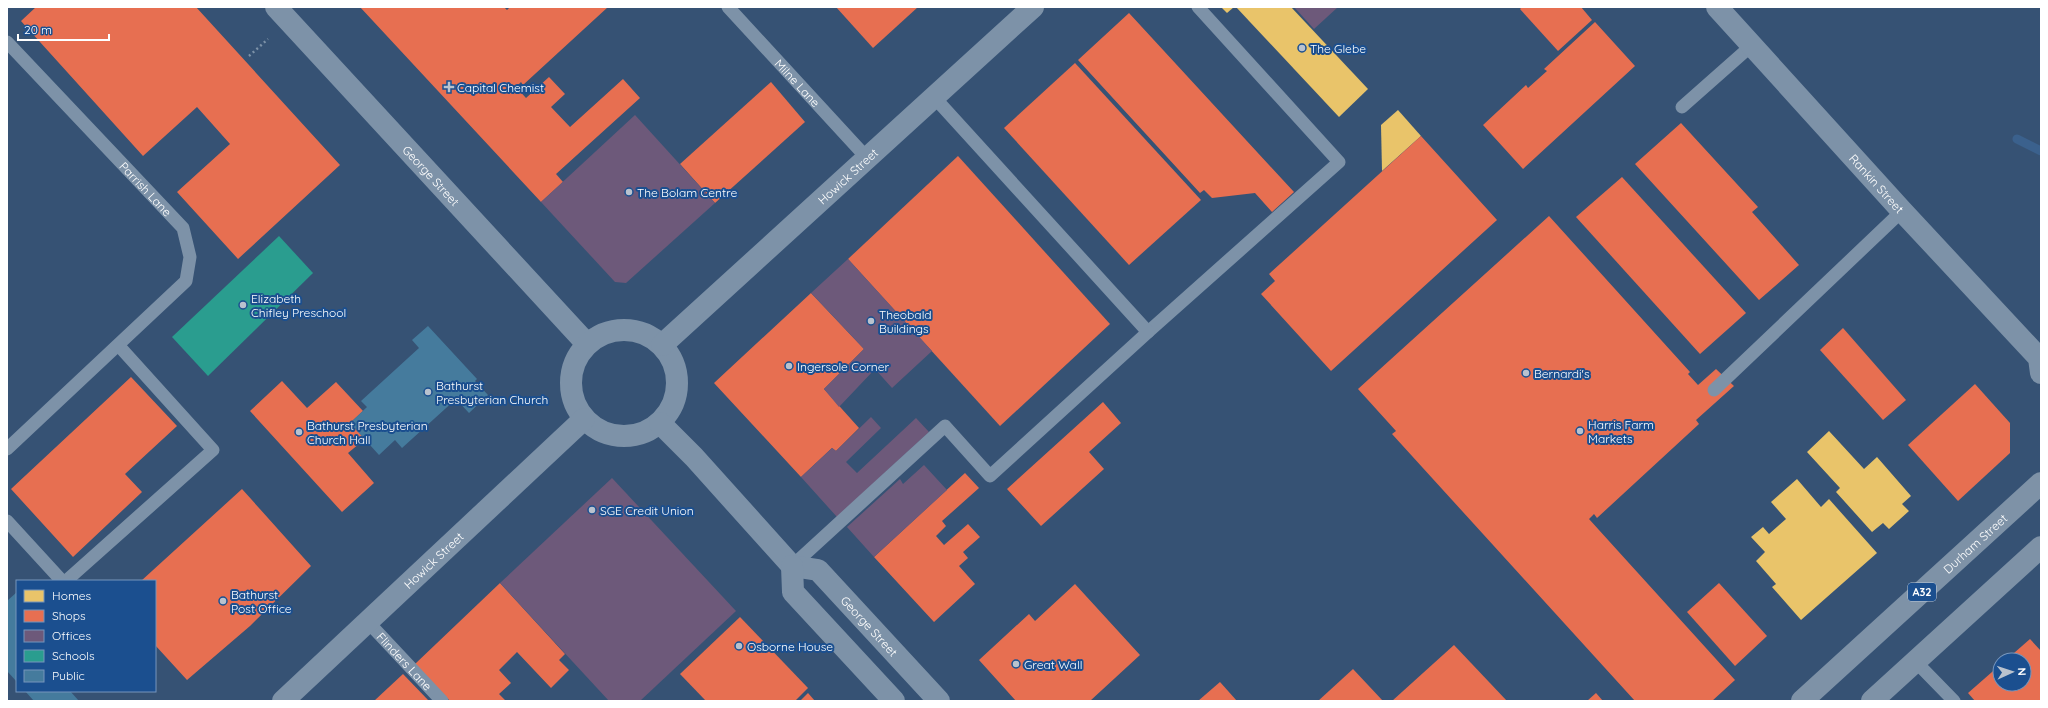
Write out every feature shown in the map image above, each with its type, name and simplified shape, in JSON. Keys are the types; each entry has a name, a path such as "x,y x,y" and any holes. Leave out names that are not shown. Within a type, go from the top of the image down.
{"highway":[{"name":"Durham Street","path":"1802,701 2041,483"},
{"path":"1872,701 2041,547"}],"street":[{"name":"George Street","path":"276,7 587,344"},
{"name":"Howick Street","path":"662,345 1033,7"},
{"name":"Rankin Street","path":"1717,7 2040,363"},
{"path":"616,329 633,330 648,335 662,345 672,358 677,375 676,393 670,409 660,423 646,432 630,436 619,436 597,429 584,419 576,405 571,389 571,372 577,357 587,344 600,334 616,329"},
{"name":"Howick Street","path":"283,701 584,419"},
{"path":"660,423 694,457 792,566 793,592 894,701"},
{"name":"George Street","path":"792,566 818,570 939,701"}],"lane":[{"name":"Milne Lane","path":"728,7 867,158"},
{"path":"792,566 945,426 990,476 1148,332 1339,162 1198,7"},
{"name":"Parrish Lane","path":"7,42 183,228 190,256 186,281 119,346 7,449"},
{"path":"1682,107 1751,46"},
{"path":"934,97 1148,332"},
{"path":"1714,390 1902,211"},
{"path":"67,580 213,450 119,346"},
{"path":"7,521 61,580"},
{"name":"Flinders Lane","path":"367,621 442,701"},
{"path":"1916,662 1954,701"}],"path":[{"path":"249,56 268,38"}],"building: Homes":[{"path":"1221,7 1234,7 1227,13"},
{"name":"The Glebe","path":"1236,7 1291,7 1368,89 1339,117"},
{"path":"1398,110 1421,136 1382,171 1381,125"},
{"path":"1829,431 1864,469 1877,457 1911,496 1902,504 1909,511 1889,529 1883,523 1872,532 1836,492 1840,488 1807,452"},
{"path":"1797,479 1821,507 1829,499 1877,553 1801,620 1772,587 1776,584 1756,561 1765,552 1751,537 1763,527 1769,534 1786,519 1771,502"}],"building: Shops":[{"path":"36,7 196,7 340,165 238,259 177,192 230,144 197,107 143,156 21,21"},
{"path":"360,7 504,7 507,10 510,7 608,7 523,85 521,82 516,87 526,98 549,77 565,94 551,107 570,127 623,79 640,98 556,174 563,182 541,202"},
{"path":"836,7 918,7 873,48"},
{"path":"1522,7 1581,7 1592,20 1558,51 1520,9"},
{"path":"1129,13 1294,192 1272,212 1255,193 1212,198 1204,190 1200,193 1078,60"},
{"path":"1595,22 1635,66 1523,169 1483,125 1526,85 1528,88 1547,71 1544,69"},
{"path":"1075,63 1201,200 1129,265 1004,128"},
{"path":"771,82 805,122 715,203 680,164"},
{"path":"1681,123 1758,207 1752,212 1799,265 1759,300 1635,164"},
{"path":"1421,136 1497,220 1331,371 1261,294 1275,281 1269,274"},
{"path":"958,156 1110,324 1000,426 848,259"},
{"path":"1622,177 1746,313 1700,354 1576,217"},
{"path":"1549,216 1690,372 1688,374 1698,385 1716,369 1734,386 1696,420 1699,424 1597,518 1594,514 1589,519 1735,680 1712,701 1635,701 1392,434 1396,431 1358,389"},
{"name":"Ingersole Corner","path":"811,293 864,349 824,389 859,428 836,451 832,448 801,477 714,383"},
{"path":"1843,328 1906,400 1883,420 1820,350"},
{"path":"131,377 177,426 125,474 142,492 73,557 11,489"},
{"name":"Bathurst Presbyterian Church Hall","path":"282,381 307,408 336,382 363,411 350,423 365,439 348,453 374,483 342,512 250,411"},
{"path":"1975,384 2010,423 2010,453 1958,501 1908,445"},
{"path":"1103,402 1121,423 1089,452 1104,469 1041,526 1007,489"},
{"path":"965,473 979,488 942,521 946,526 936,536 944,545 968,524 980,537 963,552 968,558 959,566 975,584 934,622 874,557"},
{"path":"242,489 311,566 250,626 187,680 156,646 156,580 142,580"},
{"path":"500,583 565,654 559,660 569,670 551,688 517,652 499,670 511,683 499,694 506,701 450,701 415,664"},
{"path":"1719,583 1767,636 1735,666 1687,612"},
{"path":"1075,584 1140,655 1090,701 1016,701 979,660 1029,614 1035,621"},
{"name":"Osborne House","path":"740,617 808,688 795,701 706,701 680,674"},
{"path":"2030,639 2041,651 2041,701 1975,701 1968,693 1992,672 1992,692 2032,692 2032,652 2015,652"},
{"path":"1454,645 1507,701 1392,701"},
{"path":"1353,669 1383,701 1318,701"},
{"path":"403,674 429,701 374,701"},
{"path":"1220,682 1237,701 1198,701"},
{"path":"808,693 815,701 800,701"},
{"path":"1596,693 1603,701 1587,701"}],"building: Offices":[{"path":"1294,7 1338,7 1314,29"},
{"name":"The Bolam Centre","path":"635,115 715,203 626,283 615,282 541,202"},
{"name":"Theobald Buildings","path":"848,259 932,351 892,388 875,369 839,407 824,389 864,349 811,293"},
{"path":"871,417 881,428 846,462 857,473 916,418 929,432 837,517 801,477 832,448 836,451"},
{"path":"924,465 947,490 874,557 847,527 900,479 903,484"},
{"path":"612,478 736,611 640,701 609,701 500,583"}],"building: Schools":[{"name":"Elizabeth Chifley Preschool","path":"279,236 313,273 208,376 172,337"}],"building: Public":[{"name":"Bathurst Presbyterian Church","path":"428,326 477,379 475,381 488,395 469,413 456,399 402,448 395,440 379,455 350,423 367,407 361,401 419,348 412,340"},
{"path":"16,593 16,681 7,671 7,601"},
{"path":"26,692 71,692 79,701 34,701"}],"waterway":[{"path":"2017,139 2041,151"}],"place":[{"name":"The Glebe","path":"1302,48"},
{"name":"Capital Chemist","path":"449,87"},
{"name":"The Bolam Centre","path":"629,192"},
{"name":"Elizabeth Chifley Preschool","path":"243,305"},
{"name":"Theobald Buildings","path":"871,321"},
{"name":"Ingersole Corner","path":"789,366"},
{"name":"Bernardi's","path":"1526,373"},
{"name":"Bathurst Presbyterian Church","path":"428,392"},
{"name":"Harris Farm Markets","path":"1580,431"},
{"name":"Bathurst Presbyterian Church Hall","path":"299,432"},
{"name":"SGE Credit Union","path":"592,510"},
{"name":"Bathurst Post Office","path":"223,601"},
{"name":"Osborne House","path":"739,646"},
{"name":"Great Wall","path":"1016,664"}]}
